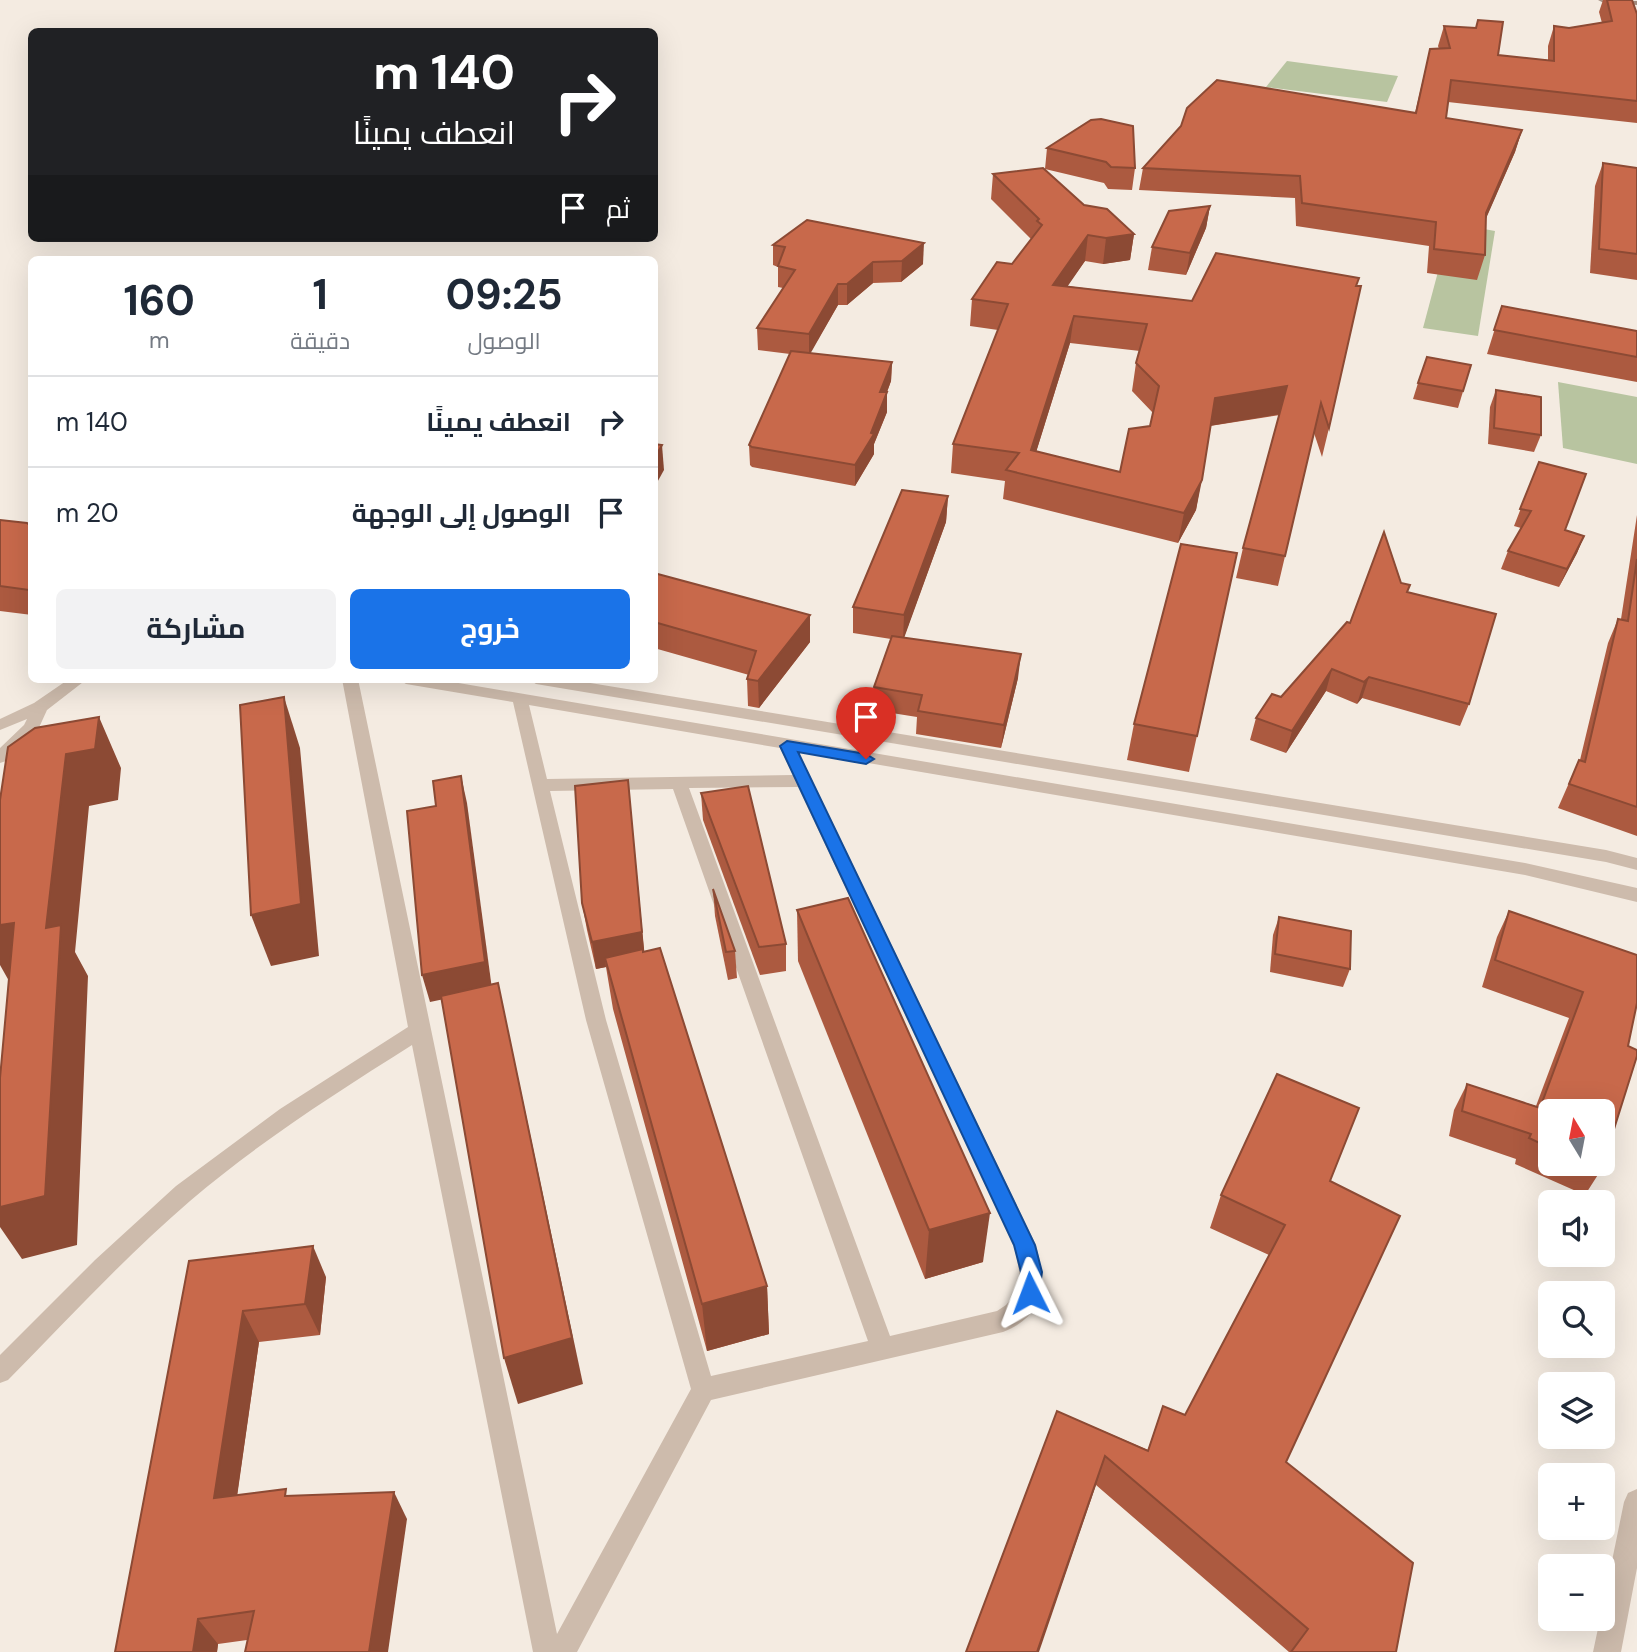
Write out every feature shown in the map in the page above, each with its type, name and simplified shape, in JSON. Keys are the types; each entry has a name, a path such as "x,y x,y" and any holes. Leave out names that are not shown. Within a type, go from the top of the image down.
{"main road":[{"path":"1602,0 1637,3"}],"street":[{"path":"0,725 40,707 73,683"},
{"path":"351,683 547,1652"},
{"path":"428,683 1525,869 1637,895"},
{"path":"560,683 1606,856 1637,864"},
{"path":"520,700 596,1020 702,1390 562,1652"},
{"path":"0,757 31,728 40,707"},
{"path":"702,1390 1003,1321 1023,1308 1030,1293 1032,1272 1025,1245 787,746"},
{"path":"541,785 804,781"},
{"path":"679,783 883,1349"},
{"path":"0,1372 142,1229 210,1171 274,1122 419,1030"},
{"path":"1607,1652 1637,1502"}],"green space":[{"path":"1287,61 1398,76 1387,102 1266,87"},
{"path":"1451,223 1495,231 1478,336 1423,328"},
{"path":"1558,382 1637,397 1637,464 1563,448"}],"building":[{"path":"1607,0 1632,0 1637,14 1637,101 1451,80 1446,118 1522,130 1486,213 1485,255 1434,249 1436,222 1302,203 1300,176 1143,168 1181,126 1187,108 1217,80 1416,113 1430,49 1450,48 1444,26 1476,28 1478,20 1503,22 1498,55 1554,61 1554,26 1569,28 1612,21"},
{"path":"1101,119 1133,126 1135,168 1111,167 1106,162 1047,148 1091,120"},
{"path":"1603,163 1637,168 1637,254 1599,249"},
{"path":"1043,168 1084,205 1107,209 1134,234 1106,238 1088,235 1053,285 1192,301 1216,253 1359,278 1356,286 1361,286 1329,428 1321,403 1285,556 1243,548 1287,386 1215,398 1202,480 1184,513 1006,470 1019,453 953,444 1008,304 972,299 997,262 1012,264 1042,225 993,174","holes":["1074,316 1147,324 1136,363 1159,386 1150,426 1129,429 1120,472 1031,450"]},
{"path":"1210,206 1190,253 1152,247 1169,211"},
{"path":"807,220 924,243 902,261 873,262 847,284 838,284 809,334 757,328 795,270 778,266 785,247 773,245"},
{"path":"1502,306 1637,331 1637,357 1494,330"},
{"path":"791,351 892,362 880,392 887,392 871,433 874,434 855,465 749,445"},
{"path":"1427,357 1471,365 1463,391 1418,383"},
{"path":"1496,390 1541,397 1541,435 1494,428"},
{"path":"1539,462 1586,474 1565,530 1584,536 1567,569 1508,551 1531,511 1520,509"},
{"path":"902,490 948,496 904,615 853,607"},
{"path":"0,520 27,523 28,590 0,586"},
{"path":"1384,532 1401,583 1410,585 1407,592 1496,614 1469,704 1369,677 1364,682 1332,669 1292,731 1256,718 1272,694 1281,697 1347,622 1350,623"},
{"path":"1181,544 1237,553 1197,736 1134,724"},
{"path":"1637,559 1637,807 1569,784 1579,760 1585,762 1618,619 1628,621"},
{"path":"658,574 810,615 758,681 747,679 756,651 658,623"},
{"path":"892,636 1021,654 1004,725 918,711 922,695 874,687"},
{"path":"284,697 301,904 251,915 240,705"},
{"path":"99,717 95,749 66,754 46,928 61,925 45,1196 0,1207 0,1078 14,923 0,925 0,800 8,747 35,728"},
{"path":"461,776 485,962 422,975 407,811 436,806 433,781"},
{"path":"628,780 642,932 592,942 582,903 575,786"},
{"path":"748,786 786,944 759,947 701,793"},
{"path":"713,889 735,951 726,952"},
{"path":"848,898 990,1213 929,1230 797,910"},
{"path":"1509,911 1637,955 1637,1003 1628,1046 1637,1050 1637,1056 1615,1126 1615,1099 1543,1099 1583,992 1495,960"},
{"path":"1279,917 1351,931 1350,969 1275,954"},
{"path":"660,948 767,1286 702,1304 605,958"},
{"path":"498,983 572,1338 504,1358 441,996"},
{"path":"1277,1074 1359,1108 1330,1181 1400,1216 1286,1462 1413,1563 1396,1652 1291,1652 1308,1629 1105,1456 1037,1652 966,1652 1057,1411 1148,1451 1163,1406 1185,1415 1285,1225 1221,1195"},
{"path":"1467,1084 1538,1107 1538,1142 1529,1138 1531,1134 1462,1111"},
{"path":"313,1246 305,1304 243,1311 214,1498 286,1489 285,1496 394,1492 369,1652 245,1652 254,1611 198,1619 193,1652 115,1652 189,1261"}],"route":[{"path":"866,759 787,746 1025,1245 1032,1272 1030,1293"}]}
